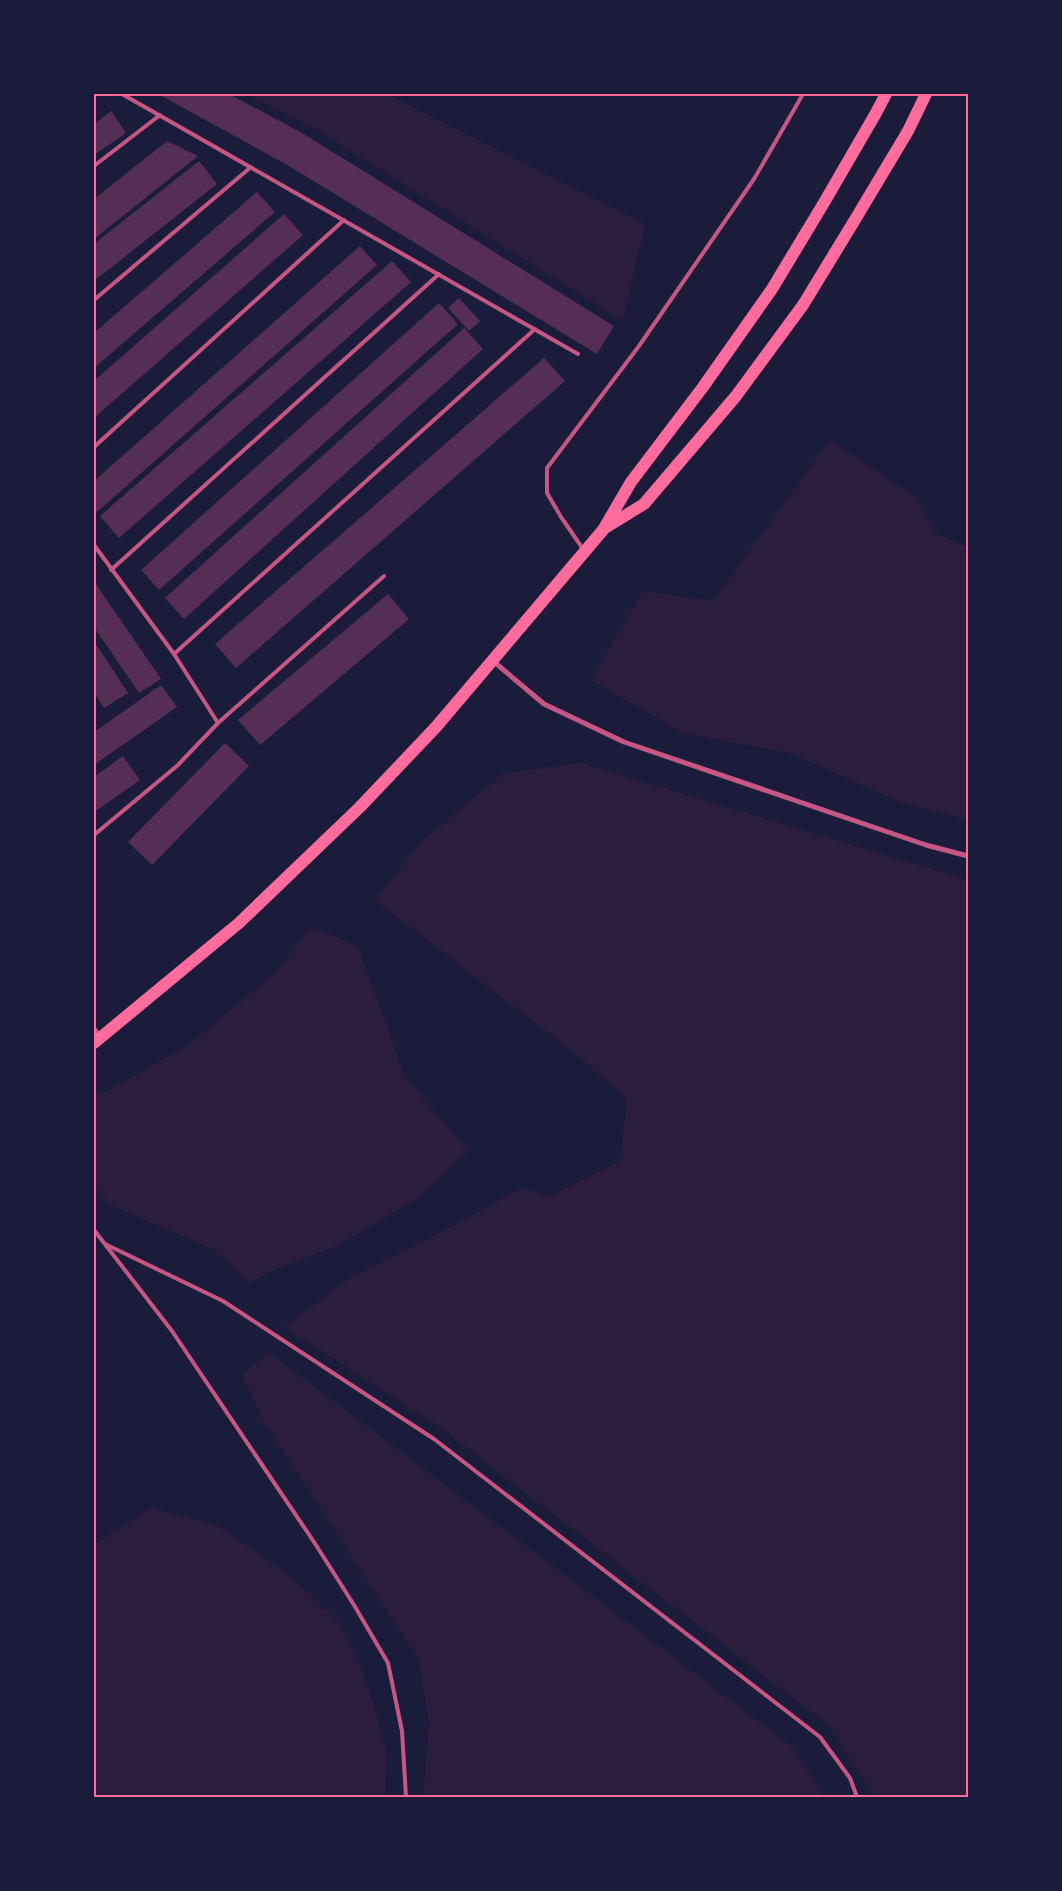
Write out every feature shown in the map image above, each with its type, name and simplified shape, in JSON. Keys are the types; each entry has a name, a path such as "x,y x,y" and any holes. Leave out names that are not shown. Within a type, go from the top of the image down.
{"main road":[{"path":"96,1037 239,923 360,807 436,726 603,530 631,482 703,387 772,288 886,94"},
{"path":"603,530 644,504 736,396 802,305 898,147 926,94"}],"street":[{"path":"492,661 544,704 624,742 916,841 968,856"}],"lane":[{"path":"122,94 578,354"},
{"path":"585,551 547,493 547,468 639,346 749,187 803,94"},
{"path":"94,166 160,115"},
{"path":"94,300 251,167"},
{"path":"94,447 344,220"},
{"path":"110,570 439,274"},
{"path":"174,654 535,329"},
{"path":"94,545 110,570 174,654 218,723"},
{"path":"94,836 178,765 218,723 384,576"},
{"path":"94,1230 172,1330 319,1550 388,1663 402,1731 406,1797"},
{"path":"104,1244 223,1301 434,1439 820,1737 850,1778 856,1797"}],"shaded area":[{"path":"246,94 387,94 645,224 623,321 314,128"},
{"path":"830,440 918,498 936,534 968,547 968,820 900,802 790,753 683,733 591,680 643,591 713,601"},
{"path":"581,763 968,880 968,1797 875,1797 828,1725 441,1428 284,1327 348,1279 430,1238 523,1187 548,1197 620,1161 627,1099 573,1052 375,900 421,842 504,773"},
{"path":"311,927 358,946 405,1077 468,1151 417,1199 337,1246 271,1271 250,1283 213,1249 110,1205 94,1185 94,1098 187,1046 275,973"},
{"path":"268,1352 792,1746 824,1797 423,1797 429,1724 419,1660 263,1420 243,1375"},
{"path":"151,1508 217,1525 292,1577 339,1622 367,1682 387,1752 385,1797 94,1797 94,1545"}],"building":[{"path":"158,94 229,94 302,133 614,326 597,354 289,166"},
{"path":"111,111 126,133 94,155 94,124"},
{"path":"167,141 198,156 94,239 94,199"},
{"path":"199,161 217,184 94,281 94,244"},
{"path":"257,192 275,212 94,368 94,333"},
{"path":"284,214 303,235 94,418 94,381"},
{"path":"360,246 377,265 97,512 94,508 94,481"},
{"path":"392,261 411,282 119,538 100,516"},
{"path":"459,298 480,321 469,331 448,308"},
{"path":"439,303 458,324 159,590 141,570"},
{"path":"464,328 483,349 184,619 165,598"},
{"path":"544,358 565,381 236,668 215,644"},
{"path":"94,581 161,679 139,693 94,627"},
{"path":"388,594 409,619 260,745 238,720"},
{"path":"94,641 128,693 104,708 94,692"},
{"path":"161,685 177,707 94,765 94,732"},
{"path":"225,743 249,766 152,865 128,842"},
{"path":"123,756 140,780 94,812 94,777"}]}
